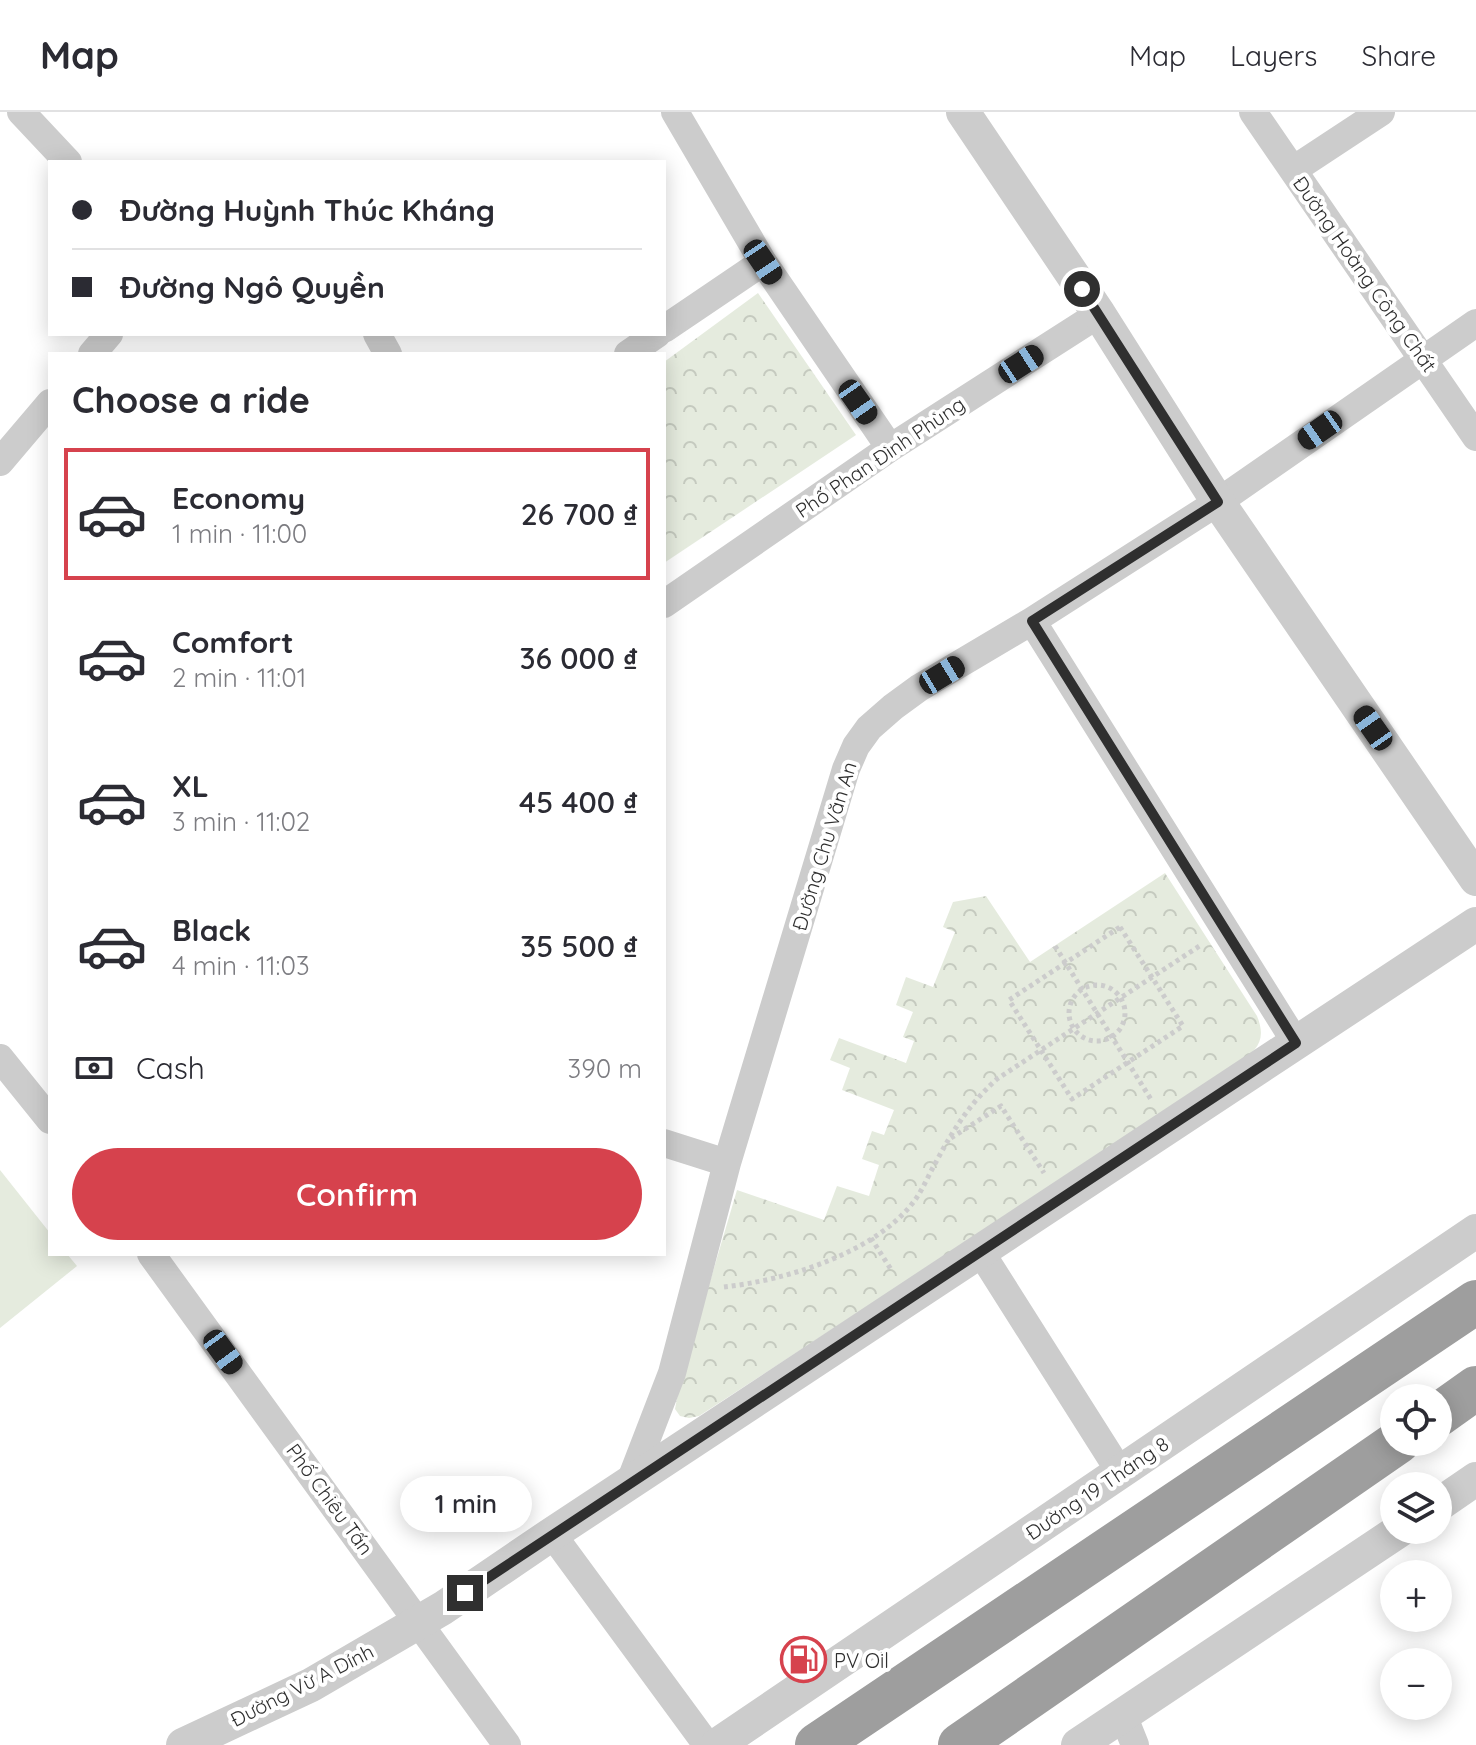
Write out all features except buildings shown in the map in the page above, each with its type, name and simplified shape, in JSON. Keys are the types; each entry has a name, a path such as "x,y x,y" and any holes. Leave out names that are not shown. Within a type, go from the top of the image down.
{"highway":[{"path":"817,1745 1476,1302"},
{"path":"1452,1405 1476,1388"},
{"path":"960,1745 1380,1454"}],"street":[{"path":"21,112 66,160"},
{"path":"675,112 763,262 890,448"},
{"path":"963,112 1099,314 1218,502 1476,879"},
{"name":"Đường Hoàng Công Chất","path":"1253,112 1476,437"},
{"path":"1293,170 1381,112"},
{"path":"666,328 763,262"},
{"name":"Phố Phan Đình Phùng","path":"666,603 890,448 1099,314"},
{"name":"Đường Chu Văn An","path":"630,1482 672,1373 727,1163 846,769 856,746 869,728 919,688 1032,621 1218,502 1476,323"},
{"path":"94,352 107,336"},
{"path":"631,352 654,336"},
{"path":"0,462 48,405"},
{"path":"1032,621 1296,1043"},
{"name":"Đường Vừ A Dính","path":"183,1745 311,1685 443,1608 1476,924"},
{"path":"0,1058 48,1118"},
{"path":"666,1144 727,1163"},
{"name":"Đường 19 Tháng 8","path":"717,1745 1476,1231"},
{"path":"980,1251 1120,1472"},
{"name":"Phố Chiêu Tấn","path":"152,1256 507,1745"},
{"path":"1452,1495 1476,1479"},
{"path":"552,1534 707,1745"},
{"path":"1078,1745 1129,1730 1381,1544"}],"path":[{"path":"1120,927 1183,1026 1072,1099 1009,1000 1065,963 1120,927"},
{"path":"715,1288 803,1270 832,1260 883,1231 915,1200 947,1141 980,1094 997,1079 1201,944"},
{"path":"1055,946 1159,1111"},
{"path":"1105,986 1121,999 1124,1022 1112,1037 1099,1042 1089,1041 1073,1029 1068,1015 1070,1005 1081,989 1105,986"},
{"path":"947,1141 1001,1106 1049,1180"},
{"path":"871,1238 896,1279"}],"green space":[{"path":"758,293 856,435 666,562 666,361"},
{"path":"1165,873 1257,1016 1261,1032 1255,1049 1238,1065 699,1416 680,1416 675,1409 680,1383 737,1190 824,1220 837,1186 869,1196 879,1165 862,1159 872,1131 884,1135 894,1110 842,1090 850,1068 830,1060 839,1038 906,1063 914,1041 903,1037 913,1012 896,1005 906,977 933,987 955,932 943,927 953,902 986,896 1030,962"},
{"path":"0,1170 48,1230 48,1256 69,1256 77,1266 0,1328"}],"place":[{"name":"PV Oil","path":"803,1660"}],"route":[{"path":"465,1593 1296,1043 1032,621 1218,502 1082,289"}]}
